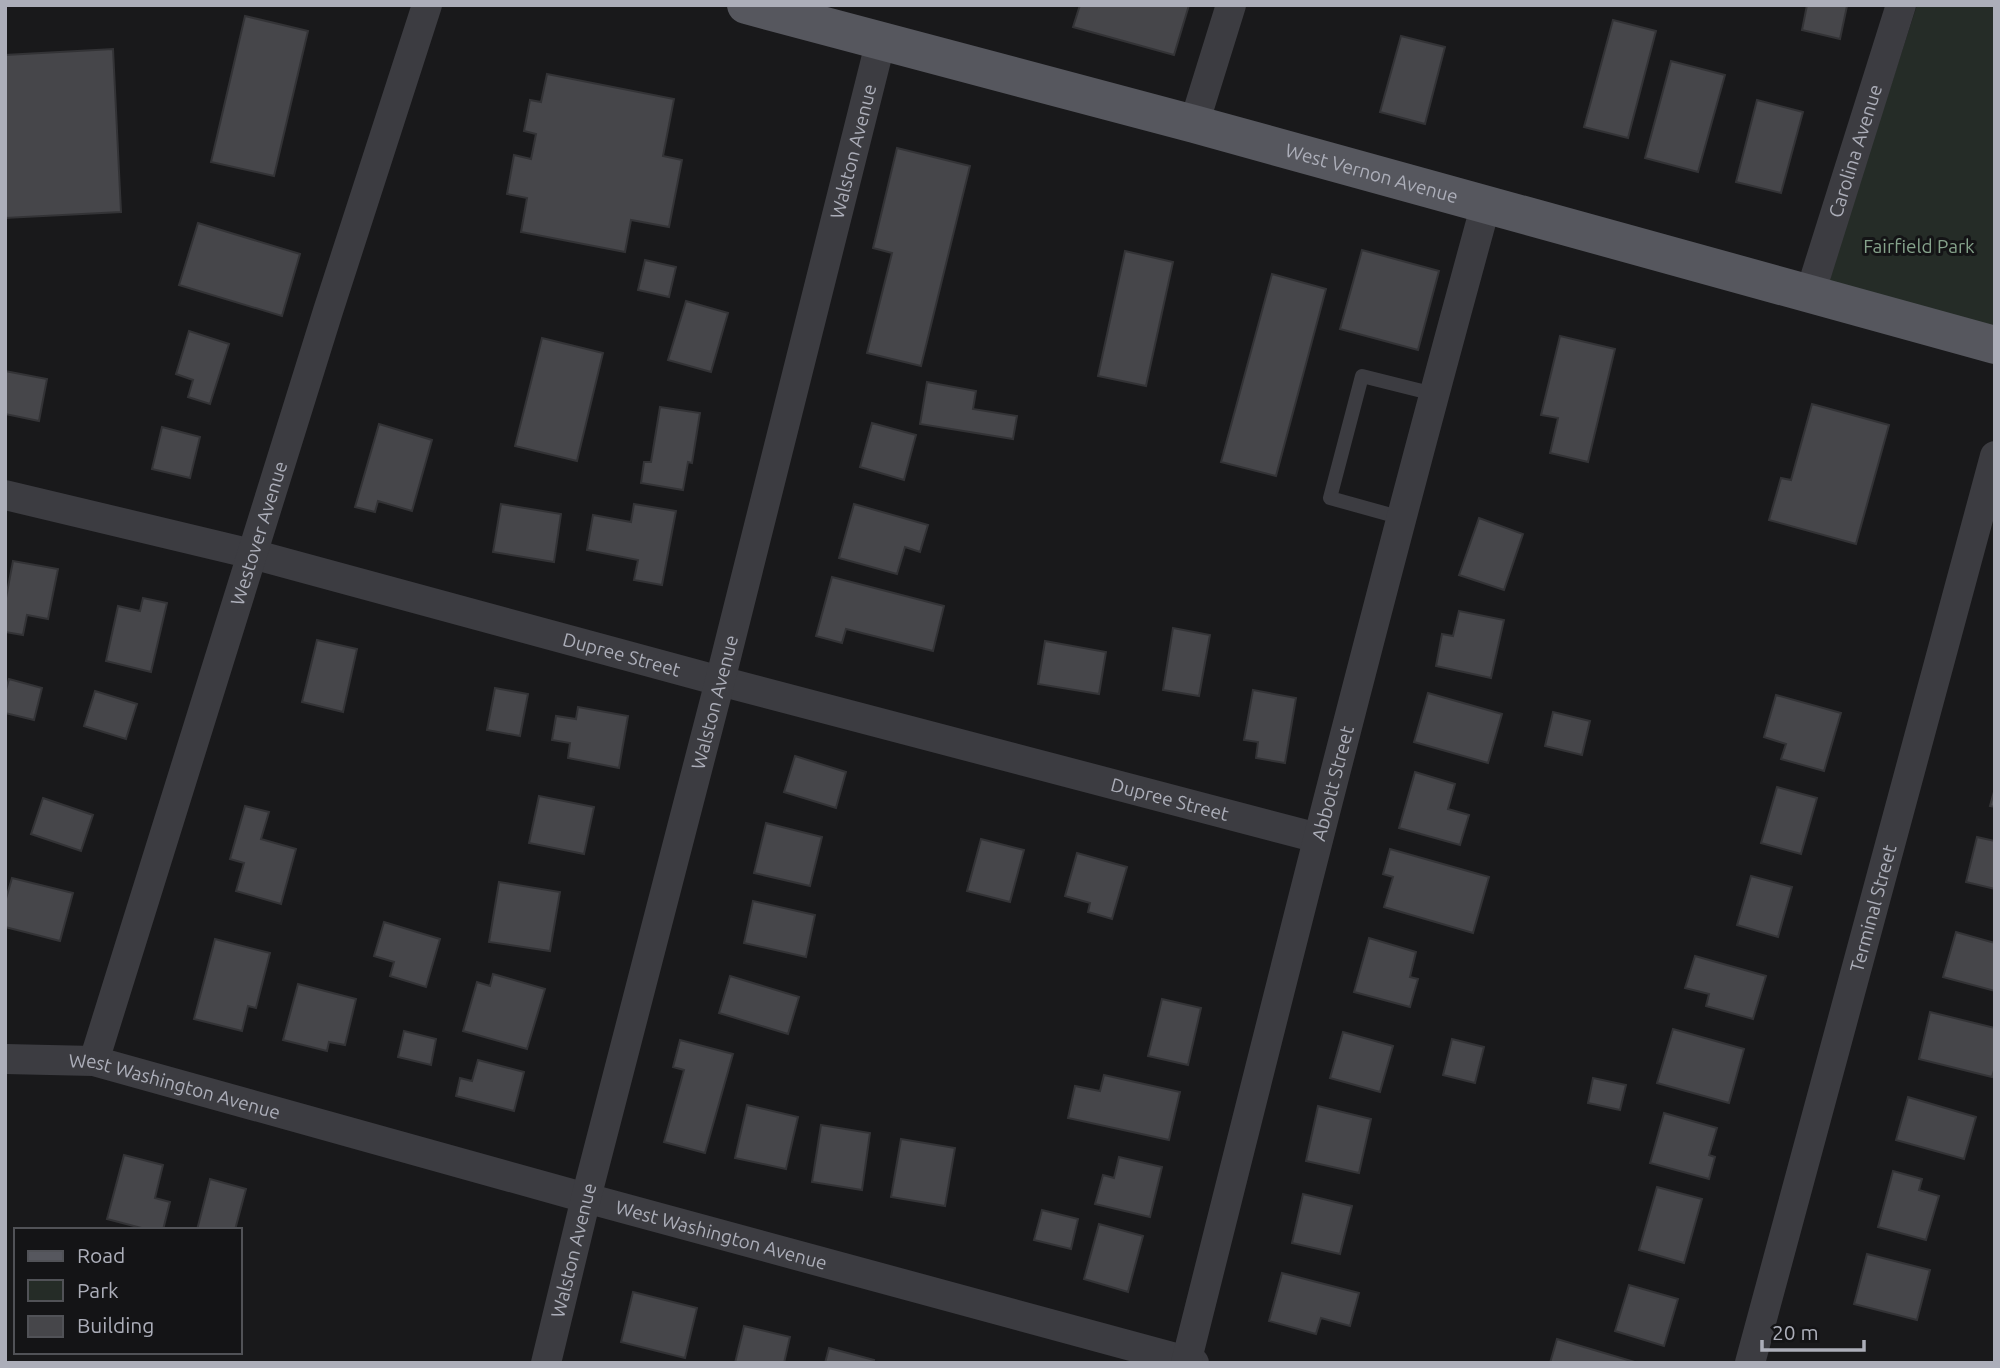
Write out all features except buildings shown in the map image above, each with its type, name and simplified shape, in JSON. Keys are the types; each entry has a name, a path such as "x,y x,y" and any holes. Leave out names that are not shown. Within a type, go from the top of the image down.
{"main road":[{"name":"West Vernon Avenue","path":"746,5 1194,124 1995,345"}],"street":[{"name":"Westover Avenue","path":"94,1061 427,5"},
{"path":"1194,124 1231,5"},
{"name":"Carolina Avenue","path":"1810,294 1901,5"},
{"name":"Walston Avenue","path":"546,1363 881,40"},
{"name":"Abbott Street","path":"1189,1362 1318,838 1486,204"},
{"name":"Terminal Street","path":"1750,1363 1995,456"},
{"name":"Dupree Street","path":"5,495 252,554 720,681 1318,838"},
{"name":"West Washington Avenue","path":"5,1059 94,1061 1189,1362"}],"lane":[{"path":"1402,518 1330,498 1362,376 1434,394"}],"green space":[{"name":"Fairfield Park","path":"1917,5 1995,5 1995,346 1822,297"}]}
